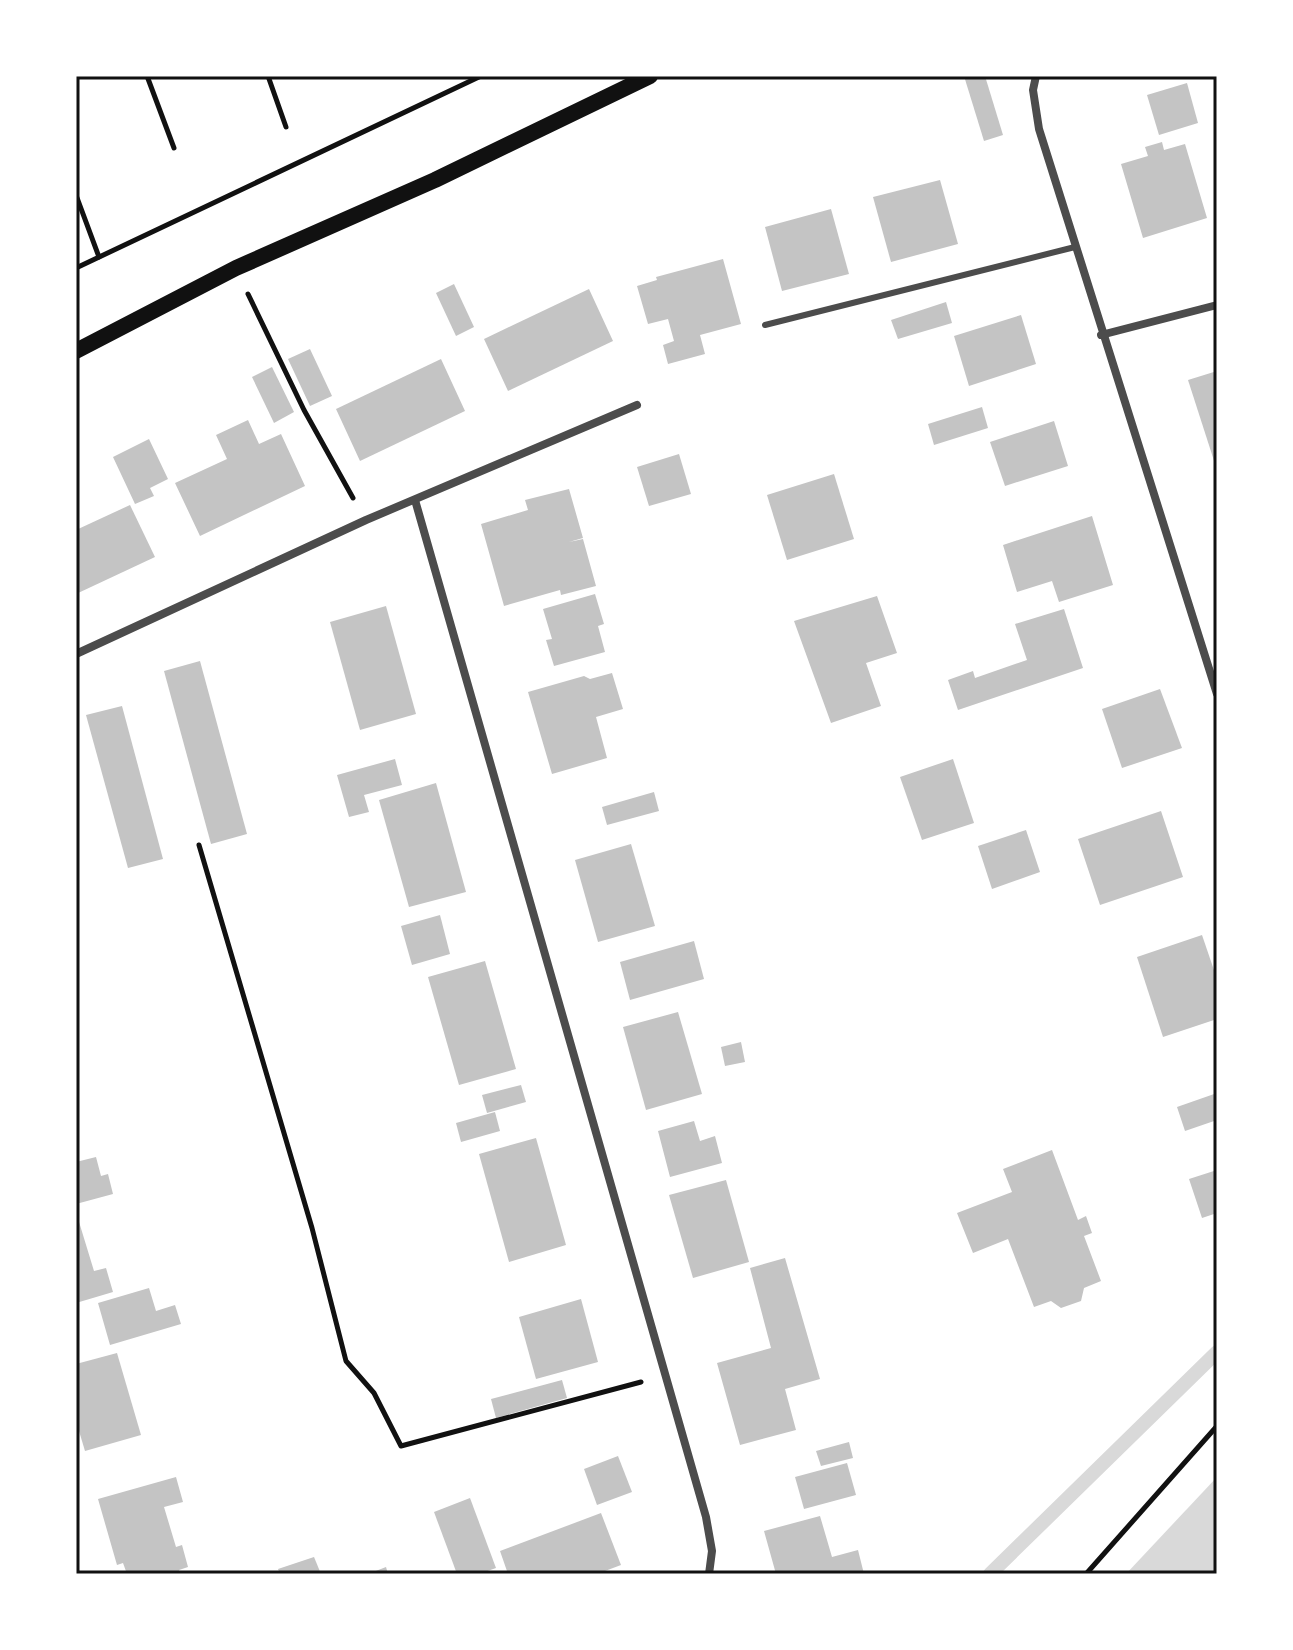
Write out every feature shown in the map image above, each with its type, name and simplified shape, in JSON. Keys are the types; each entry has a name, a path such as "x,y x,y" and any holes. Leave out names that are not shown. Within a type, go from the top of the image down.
{"main road":[{"path":"76,351 236,268 435,180 650,76"}],"street":[{"path":"1036,76 1033,90 1039,129 1101,335 1217,694"},
{"path":"1101,335 1217,305"},
{"path":"76,654 366,520 637,405"},
{"path":"415,500 706,1517 712,1551 709,1574"}],"lane":[{"path":"765,325 1075,247"}],"path":[{"path":"147,76 174,148"},
{"path":"268,76 286,127"},
{"path":"76,268 481,76"},
{"path":"76,195 99,257"},
{"path":"261,321 304,410 366,520"},
{"path":"199,845 312,1228 346,1361 374,1393 401,1446 665,1375"},
{"path":"1086,1574 1217,1426"}],"shaded area":[{"path":"1217,1477 1217,1574 1126,1574"}],"building":[{"path":"964,76 985,76 1003,135 984,141"},
{"path":"1187,83 1198,123 1159,135 1147,95"},
{"path":"1162,142 1164,150 1185,144 1207,218 1143,238 1121,164 1148,156 1145,147"},
{"path":"940,180 958,244 891,262 873,197"},
{"path":"831,209 849,274 782,291 765,227"},
{"path":"723,259 741,324 700,335 705,354 668,364 663,345 674,341 668,319 648,324 637,286 657,280 656,277"},
{"path":"454,284 474,327 456,336 436,293"},
{"path":"589,289 613,341 508,391 484,339"},
{"path":"946,302 952,323 898,339 891,320"},
{"path":"1021,315 1036,364 969,386 954,336"},
{"path":"310,349 332,396 310,406 288,359"},
{"path":"441,359 465,411 360,461 336,409"},
{"path":"272,367 294,412 274,423 252,377"},
{"path":"1217,371 1217,467 1216,467 1188,380"},
{"path":"982,407 988,428 934,445 928,424"},
{"path":"248,420 259,444 281,434 305,486 200,536 175,483 227,459 216,435"},
{"path":"1054,421 1068,466 1005,486 990,442"},
{"path":"149,439 168,479 150,488 154,496 135,504 113,457"},
{"path":"679,454 691,494 649,506 637,467"},
{"path":"834,474 854,539 787,560 767,495"},
{"path":"569,489 583,538 569,542 583,539 596,586 561,595 560,590 504,606 481,524 528,510 525,500"},
{"path":"130,505 155,557 76,594 76,530"},
{"path":"1092,516 1113,585 1059,602 1052,581 1017,592 1003,545"},
{"path":"595,594 604,624 598,626 605,652 554,666 546,640 552,639 543,609"},
{"path":"877,596 897,653 866,663 881,706 831,723 794,621"},
{"path":"386,606 416,714 360,730 330,622"},
{"path":"1064,609 1083,668 958,710 948,680 973,671 975,678 1027,660 1015,624"},
{"path":"200,661 247,834 211,844 164,671"},
{"path":"612,673 623,709 596,717 607,758 552,774 528,692 584,676 590,679"},
{"path":"1160,689 1182,748 1122,768 1102,709"},
{"path":"122,706 163,859 128,868 86,715"},
{"path":"395,759 402,785 364,795 369,812 349,817 337,775"},
{"path":"953,759 974,823 922,840 900,777"},
{"path":"436,783 466,892 409,907 379,800"},
{"path":"654,792 659,811 607,825 602,807"},
{"path":"1161,811 1183,877 1100,905 1078,839"},
{"path":"1026,830 1040,872 992,889 978,846"},
{"path":"631,844 655,926 598,942 575,860"},
{"path":"440,915 450,954 412,965 401,926"},
{"path":"1202,935 1217,979 1217,1019 1163,1037 1137,957"},
{"path":"694,941 704,979 630,1000 620,962"},
{"path":"485,961 516,1069 459,1085 428,977"},
{"path":"678,1012 702,1094 646,1110 623,1027"},
{"path":"741,1042 745,1062 725,1066 721,1047"},
{"path":"521,1085 526,1102 487,1113 482,1095"},
{"path":"1217,1093 1217,1120 1185,1131 1177,1107"},
{"path":"495,1112 500,1131 461,1142 456,1123"},
{"path":"694,1121 700,1141 715,1136 722,1163 670,1177 658,1131"},
{"path":"536,1138 566,1245 509,1262 479,1154"},
{"path":"1052,1150 1078,1220 1086,1216 1092,1233 1084,1236 1101,1281 1084,1288 1081,1301 1061,1308 1051,1301 1034,1307 1008,1239 973,1253 957,1213 1012,1192 1003,1169"},
{"path":"96,1157 101,1176 108,1174 113,1194 76,1204 76,1162"},
{"path":"1217,1170 1217,1213 1202,1218 1189,1179"},
{"path":"726,1180 749,1262 693,1278 669,1195"},
{"path":"76,1212 94,1271 106,1268 113,1292 76,1303"},
{"path":"785,1258 820,1379 785,1389 796,1430 740,1445 717,1363 771,1348 750,1268"},
{"path":"149,1288 156,1311 175,1305 181,1324 110,1345 98,1303"},
{"path":"581,1299 598,1362 536,1379 519,1317"},
{"path":"117,1353 141,1435 85,1451 76,1421 76,1364"},
{"path":"562,1380 567,1398 496,1418 491,1399"},
{"path":"849,1442 853,1458 821,1466 816,1451"},
{"path":"618,1456 632,1492 597,1505 584,1469"},
{"path":"847,1463 856,1495 804,1509 795,1477"},
{"path":"176,1477 183,1502 164,1507 176,1547 182,1545 188,1567 179,1570 180,1574 127,1574 123,1563 117,1565 98,1499"},
{"path":"470,1498 496,1568 479,1574 457,1574 434,1512"},
{"path":"601,1513 621,1565 597,1574 508,1574 500,1551"},
{"path":"820,1516 832,1557 858,1550 864,1574 776,1574 764,1531"},
{"path":"314,1557 321,1574 280,1574 278,1569"},
{"path":"386,1567 388,1574 368,1574"}],"waterway":[{"path":"990,1574 1217,1352"}]}
